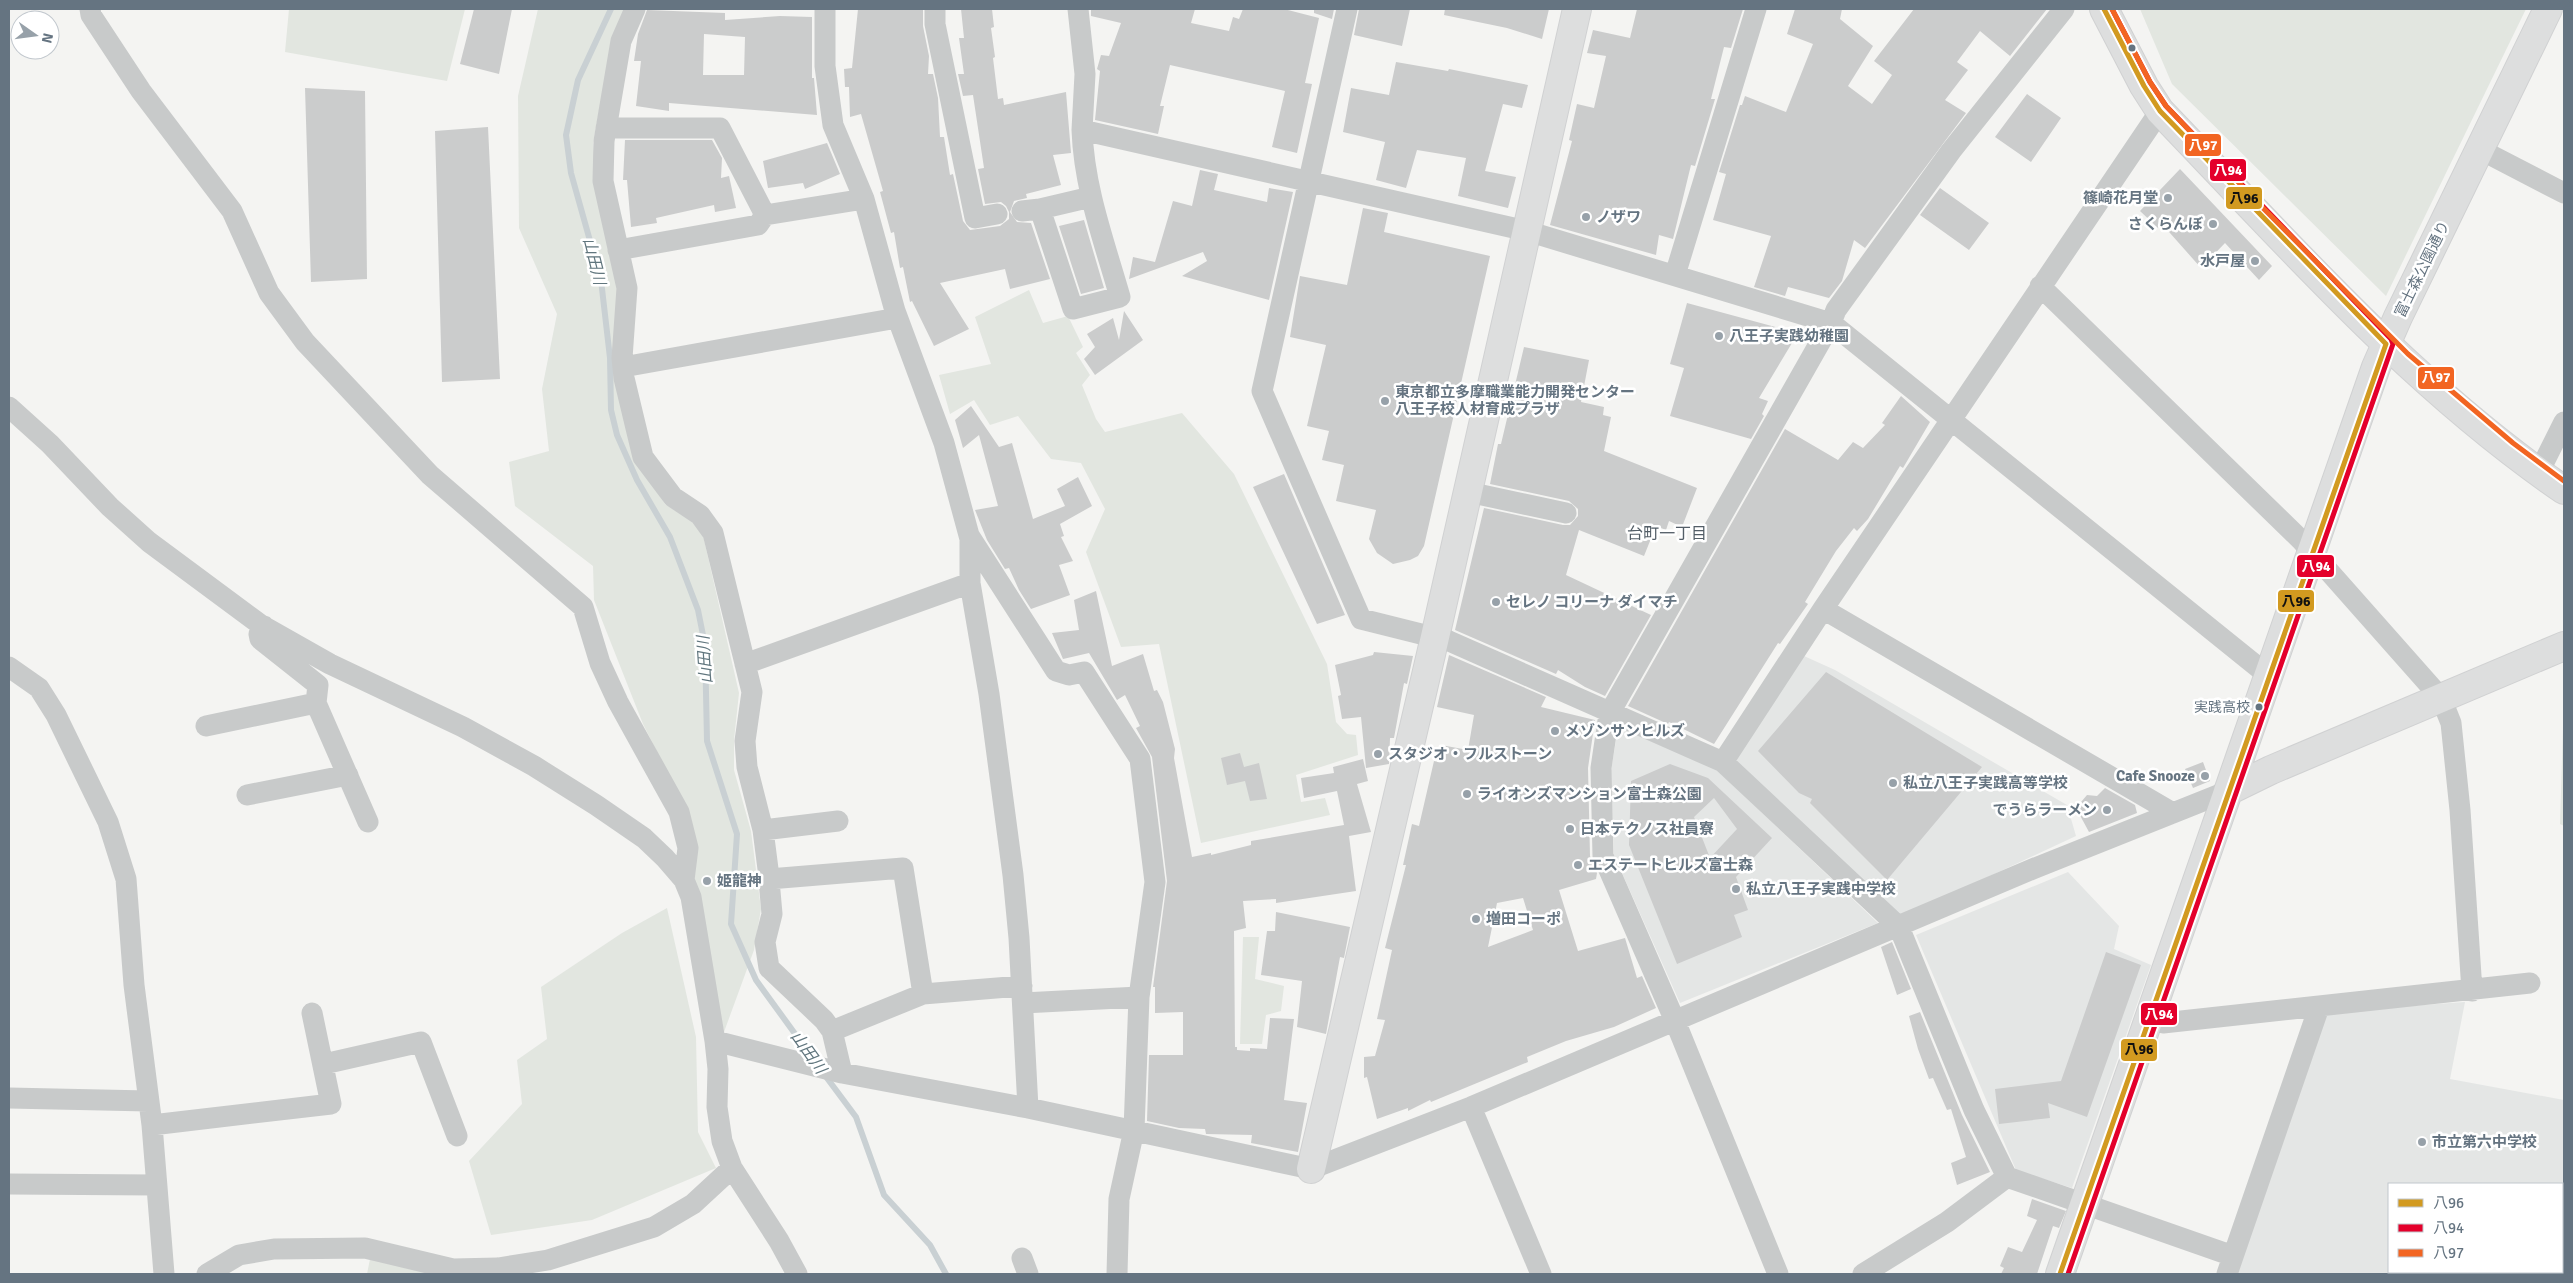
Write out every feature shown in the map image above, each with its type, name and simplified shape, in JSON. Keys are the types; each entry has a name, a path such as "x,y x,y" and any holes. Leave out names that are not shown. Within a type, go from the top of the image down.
{"street":[{"path":"90,9 91,15 141,91 232,211 270,293 305,342 430,475 583,607 600,663 618,702 679,812 688,848 684,880"},
{"path":"634,9 621,41 606,128 603,181 627,288 623,367 643,457 673,497 700,515 713,533 752,692 745,741 747,767 762,830 769,880 772,914 765,942 769,968 824,1020 832,1031 842,1073"},
{"path":"825,9 825,66 828,104 833,125 864,199 897,318 944,443 969,536 970,584 989,694 1013,875 1028,1108"},
{"path":"935,9 935,24 975,218 997,214"},
{"path":"1078,9 1085,74 1082,130 1084,164 1090,197 1120,297 1073,309 1031,210 1090,197"},
{"path":"1347,9 1262,391 1362,619 1449,641 1609,714 1723,762 1899,927 1974,1110 2007,1177 2084,1205 2230,1265 2320,1007"},
{"path":"1311,1170 1435,637 1577,9"},
{"path":"1675,275 1756,9"},
{"path":"1778,1274 1675,1021 1604,856 1601,768 1609,714 1831,324 1836,310 1928,183 2064,9"},
{"path":"2104,9 2144,86 2160,111 2386,344 2466,414 2564,490"},
{"name":"富士森公園通り","path":"2060,1274 2386,344 2548,9"},
{"path":"1723,762 1951,418 2160,111"},
{"path":"606,128 720,128 764,215"},
{"path":"1082,130 1527,231 1831,324 1951,418 2259,668 2269,674"},
{"path":"2481,150 2564,192"},
{"path":"618,250 758,224 764,215 864,199"},
{"path":"2040,286 2312,552 2441,698 2451,723 2460,810 2472,991"},
{"path":"623,367 897,318"},
{"path":"9,407 50,444 110,507 150,542 264,626 296,646 463,727 534,766 644,838 684,880 691,897 715,1041 718,1069 718,1125 732,1168 797,1274"},
{"path":"2539,472 2564,422"},
{"path":"1468,492 1566,512"},
{"path":"969,536 1056,671 1069,675 1084,672 1140,759 1155,882 1139,997 1134,1130 1119,1199 1117,1274"},
{"path":"745,664 970,584"},
{"path":"1823,609 2173,813"},
{"path":"264,626 259,634 260,639 318,685 316,703 368,822"},
{"path":"715,1041 842,1073 1028,1108 1311,1170 1472,1107 2228,791 2564,646"},
{"path":"9,667 39,688 74,748 108,822 126,879 134,985 152,1125 155,1185 164,1274"},
{"path":"206,726 316,703"},
{"path":"247,795 348,775"},
{"path":"762,830 838,821"},
{"path":"769,880 903,868 923,994"},
{"path":"2149,1020 2163,1024 2472,991 2530,983"},
{"path":"832,1031 923,994 1139,997"},
{"path":"152,1125 332,1104 312,1013"},
{"path":"324,1064 421,1042 458,1136"},
{"path":"9,1098 148,1101"},
{"path":"1472,1107 1541,1274"},
{"path":"207,1274 239,1255 274,1250 365,1248 454,1269 498,1268 548,1260 654,1227 694,1204 732,1168"},
{"path":"1863,1274 1947,1222 2007,1177"},
{"path":"9,1184 155,1185"}],"shaded area":[{"path":"289,9 465,9 447,81 285,52"},
{"path":"538,9 626,9 612,41 593,143 598,199 619,296 640,466 665,504 693,522 703,535 739,693 734,740 734,770 751,831 761,909 754,950 724,1032 676,790 643,724 594,600 593,566 515,506 509,462 549,451 542,389 557,314 519,228 518,96"},
{"path":"2140,9 2526,9 2386,296 2172,84"},
{"path":"1029,290 1043,323 1068,316 1083,347 1076,353 1090,375 1082,385 1096,419 1105,432 1182,413 1234,474 1327,664 1336,722 1347,734 1356,735 1358,755 1296,775 1301,802 1325,798 1330,815 1201,843 1159,644 1121,647 1086,552 1105,509 1081,463 1051,459 1018,416 990,425 974,400 950,414 939,375 991,364 975,317"},
{"name":"私立八王子実践高等学校","path":"1804,656 1835,670 2067,805 2076,836 1902,917 1733,760"},
{"path":"2564,694 2564,826 2560,824"},
{"name":"私立八王子実践中学校","path":"1618,728 1681,752 1717,770 1878,923 1680,1003 1614,855 1611,771"},
{"path":"2068,872 2119,926 2114,949 2151,965 2072,1188 2016,1170 1916,935"},
{"path":"667,908 696,1037 698,1132 716,1168 592,1220 491,1235 469,1161 522,1104 517,1060 547,1039 541,987 622,933"},
{"path":"1243,937 1259,937 1255,979 1284,986 1281,1011 1266,1015 1262,1044 1240,1044"},
{"name":"市立第六中学校","path":"2465,1002 2450,1079 2564,1100 2564,1274 2235,1274 2325,1012"},
{"path":"370,1259 427,1269 429,1274 367,1274"}],"building":[{"path":"474,9 512,9 499,74 460,64"},
{"path":"858,9 923,9 923,26 929,56 928,74 933,74 938,98 940,137 944,137 950,175 953,174 963,221 970,230 1000,226 1009,219 1009,212 1001,202 985,204 978,169 984,168 973,95 963,96 958,74 964,74 959,38 964,38 961,9 992,9 994,27 991,28 995,57 993,58 998,99 1003,98 1004,105 1066,92 1071,153 1053,155 1061,185 1026,194 1027,198 1014,201 1010,212 1017,222 1031,223 1050,279 1010,289 1005,269 940,283 969,329 934,346 912,301 910,302 903,267 900,268 894,232 891,233 880,192 883,191 861,114 850,117 849,87 845,87 844,69 852,68"},
{"path":"1091,9 1195,9 1191,23 1229,31 1233,17 1239,19 1243,9 1284,9 1319,18 1305,83 1312,84 1297,153 1272,147 1285,91 1170,65 1160,106 1164,106 1158,134 1095,120 1100,71 1097,69 1101,55 1109,56 1121,23 1091,16"},
{"path":"1314,9 1334,9 1332,19 1314,13"},
{"path":"1359,9 1410,9 1402,46 1354,35"},
{"path":"1445,9 1549,9 1542,39 1507,28 1444,15"},
{"path":"1637,9 1743,9 1731,48 1724,47 1711,99 1715,99 1695,166 1691,165 1673,239 1659,235 1656,255 1550,225 1572,141 1569,140 1577,104 1594,108 1606,56 1587,53 1593,30 1630,38"},
{"path":"1795,9 1842,9 1840,19 1873,46 1848,86 1872,104 1892,75 1874,61 1914,9 2047,9 2010,56 1980,31 1957,62 1968,70 1945,100 1966,113 1865,248 1854,240 1842,281 1829,298 1788,287 1785,296 1754,287 1771,236 1713,220 1726,174 1719,172 1740,105 1742,105 1745,96 1786,112 1813,44 1787,34"},
{"path":"647,10 725,13 725,20 780,16 812,17 812,78 814,78 817,115 669,103 669,111 636,106 641,61 634,61 638,34","holes":["704,34 745,37 744,75 703,75"]},
{"path":"1396,62 1448,71 1449,69 1528,85 1522,108 1503,104 1485,171 1516,177 1508,208 1458,196 1466,158 1417,150 1406,188 1376,180 1385,142 1343,132 1351,88 1389,95"},
{"path":"305,88 365,91 367,279 311,282"},
{"path":"2027,94 2061,118 2031,162 1995,137"},
{"path":"488,127 500,379 442,382 435,131"},
{"path":"625,140 712,140 722,158 721,178 729,176 736,208 715,212 714,205 656,218 657,223 631,227 627,180 623,180"},
{"path":"827,143 840,174 805,189 803,183 768,188 763,161"},
{"path":"2180,169 2272,266 2259,280 2225,243 2201,268 2162,224 2158,228 2140,211"},
{"path":"1200,170 1218,174 1214,190 1267,202 1269,188 1293,192 1269,300 1182,276 1207,261 1203,252 1129,279 1133,257 1155,262 1173,201 1192,206"},
{"path":"1940,188 1989,223 1969,250 1920,215"},
{"name":"東京都立多摩職業能力開発センター 八王子校人材育成プラザ","path":"1363,208 1388,213 1384,232 1490,256 1424,546 1418,556 1393,564 1377,553 1369,539 1376,510 1336,501 1344,465 1322,460 1329,431 1307,426 1326,345 1290,337 1300,276 1347,285"},
{"path":"1084,220 1104,288 1081,294 1059,226"},
{"path":"1687,303 1798,333 1759,398 1768,401 1762,414 1764,416 1751,439 1670,416 1684,368 1670,364"},
{"path":"1124,311 1143,340 1095,375 1084,359 1095,347 1087,334 1113,318 1119,340"},
{"path":"1524,347 1589,360 1581,402 1604,407 1603,415 1611,417 1604,451 1697,488 1682,527 1669,521 1666,530 1656,526 1644,556 1579,530 1566,575 1651,615 1605,696 1585,687 1558,670 1556,674 1455,630 1484,508 1563,525 1570,525 1578,516 1578,509 1569,501 1490,484 1498,444 1501,444"},
{"path":"1901,396 1930,422 1903,468 1900,466 1868,519 1857,531 1854,528 1836,551 1805,602 1808,604 1780,644 1778,643 1714,744 1669,722 1668,724 1628,706 1785,429 1838,460 1853,442 1863,448 1885,425 1882,423"},
{"path":"971,406 999,447 1012,443 1033,519 1065,506 1057,489 1078,477 1092,506 1060,524 1064,536 1061,537 1073,561 1059,565 1070,595 1031,609 1019,590 1009,568 1005,569 987,540 975,510 998,506 979,435 963,448 955,420"},
{"path":"1284,474 1345,615 1317,624 1253,487"},
{"path":"1096,591 1112,666 1143,654 1154,691 1157,690 1163,702 1175,749 1174,758 1192,857 1211,853 1211,855 1251,845 1251,841 1344,825 1337,791 1304,798 1301,778 1334,773 1333,767 1363,759 1368,781 1357,784 1371,832 1349,836 1356,891 1276,903 1276,899 1243,901 1246,928 1234,931 1235,1047 1237,1047 1237,1050 1250,1051 1250,1048 1267,1049 1270,1018 1294,1019 1284,1100 1307,1103 1298,1152 1251,1143 1252,1135 1206,1134 1205,1129 1179,1128 1147,1121 1149,1055 1183,1055 1183,1012 1155,1013 1155,987 1153,987 1167,881 1152,757 1136,728 1140,726 1125,695 1117,700 1089,653 1063,659 1052,633 1079,630 1074,600"},
{"path":"1374,652 1413,656 1407,684 1404,683 1394,738 1390,738 1389,764 1366,768 1361,717 1342,719 1338,696 1341,695 1335,665 1373,655"},
{"path":"1449,655 1546,697 1541,707 1595,720 1588,768 1590,856 1597,873 1596,879 1559,890 1578,951 1625,938 1637,978 1642,976 1656,1008 1614,1027 1566,1041 1527,1057 1528,1062 1431,1102 1430,1100 1408,1111 1408,1108 1377,1119 1367,1077 1364,1078 1364,1057 1375,1056 1385,1020 1377,1019 1392,950 1385,948 1406,865 1403,865 1412,824 1419,826 1434,761 1438,762 1441,745 1468,750 1474,715 1437,707","holes":["1523,898 1533,930 1488,947 1497,903"]},
{"path":"1826,672 1982,767 1887,880 1810,803 1812,799 1799,793 1758,751"},
{"path":"1240,753 1244,767 1259,763 1267,799 1250,801 1245,781 1227,785 1221,758"},
{"path":"2203,762 2210,781 2193,788 2185,769"},
{"path":"1670,764 1708,778 1772,838 1736,877 1748,910 1734,915 1742,937 1677,964 1629,845 1631,781","holes":["1714,798 1737,829 1710,858 1694,817"]},
{"name":"でうらラーメン","path":"2105,788 2135,805 2137,813 2089,832 2076,808 2087,795 2097,796"},
{"path":"1276,912 1350,927 1344,958 1340,957 1326,1034 1297,1027 1302,981 1261,975 1267,931 1275,931"},
{"path":"1892,942 1911,989 1897,995 1881,947"},
{"path":"2106,952 2141,965 2087,1117 2048,1103 2050,1118 1999,1124 1995,1089 2061,1081"},
{"path":"1920,1012 1962,1115 1990,1172 1957,1185 1951,1163 1966,1157 1951,1109 1947,1110 1933,1078 1929,1079 1918,1049 1909,1016"},
{"path":"2032,1199 2066,1211 2059,1228 2053,1226 2037,1274 2001,1274 2004,1268 2000,1266 2008,1247 2022,1252 2037,1220 2027,1216"}],"waterway":[{"name":"山田川","path":"611,9 578,80 566,135 571,173 601,280 610,358 611,410 617,435 637,480 670,537 698,610 705,645 707,741 737,834 731,924 756,980 814,1060"},
{"name":"山田川","path":"824,1074 856,1117 884,1195 930,1245 946,1274"}],"transit line":[{"name":"八96","path":"2060,1274 2386,344 2160,111 2144,86 2104,9"},
{"name":"八94","path":"2068,1274 2393,344 2391,339 2166,106 2150,82 2112,9"},
{"name":"八97","path":"2112,9 2150,82 2166,106 2261,206 2408,354 2513,443 2564,481"}],"place":[{"name":"篠崎花月堂","path":"2168,198"},
{"name":"ノザワ","path":"1586,217"},
{"name":"さくらんぼ","path":"2213,224"},
{"name":"水戸屋","path":"2255,261"},
{"name":"八王子実践幼稚園","path":"1719,336"},
{"name":"東京都立多摩職業能力開発センター 八王子校人材育成プラザ","path":"1385,401"},
{"name":"セレノ コリーナ ダイマチ","path":"1496,602"},
{"name":"実践高校","path":"2259,707"},
{"name":"メゾンサンヒルズ","path":"1555,731"},
{"name":"スタジオ・フルストーン","path":"1378,754"},
{"name":"Cafe Snooze","path":"2205,776"},
{"name":"私立八王子実践高等学校","path":"1893,783"},
{"name":"ライオンズマンション富士森公園","path":"1467,794"},
{"name":"でうらラーメン","path":"2107,810"},
{"name":"日本テクノス社員寮","path":"1570,829"},
{"name":"エステートヒルズ富士森","path":"1578,865"},
{"name":"姫龍神","path":"707,881"},
{"name":"私立八王子実践中学校","path":"1736,889"},
{"name":"増田コーポ","path":"1476,919"},
{"name":"市立第六中学校","path":"2422,1142"}],"district":[{"name":"台町一丁目","path":"1667,533"}]}
